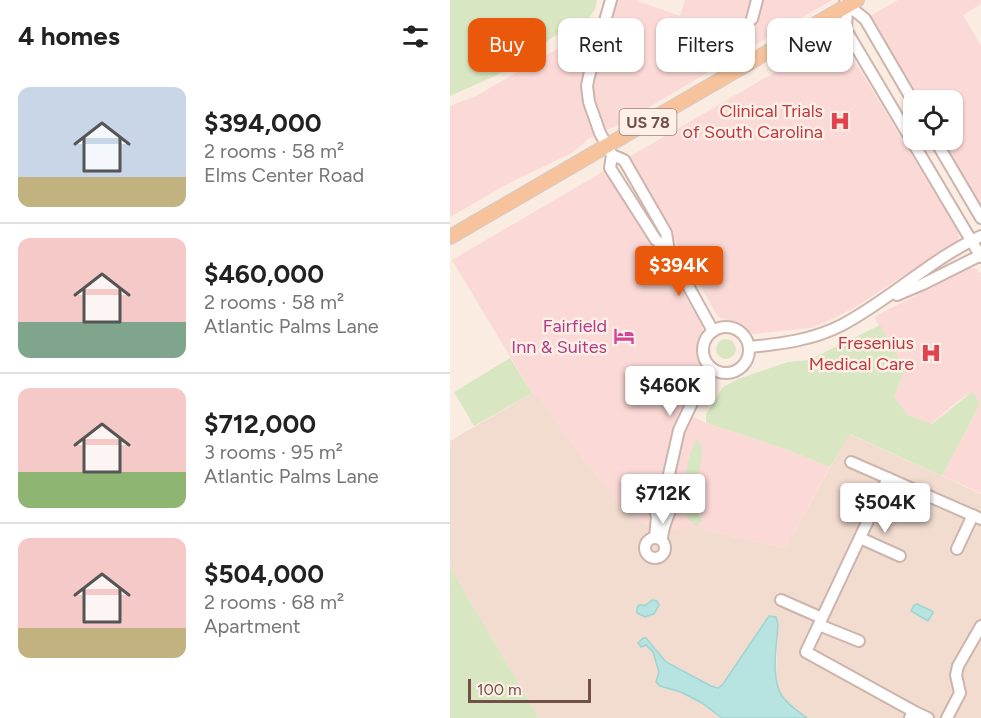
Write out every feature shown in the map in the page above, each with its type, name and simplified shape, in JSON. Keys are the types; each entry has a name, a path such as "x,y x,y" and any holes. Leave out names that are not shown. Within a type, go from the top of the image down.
{"main road":[{"name":"US 78","path":"450,237 609,150 849,2"}],"street":[{"path":"611,0 587,86 591,109 609,150 610,168 656,240 669,251"},
{"path":"752,18 757,0"},
{"path":"849,2 866,19 907,90"},
{"path":"849,2 846,30 976,238 981,255 923,284 883,300"},
{"path":"609,150 624,160 666,233 669,251 713,330"},
{"path":"941,150 981,218"},
{"path":"749,347 810,338 841,326 883,300 923,269 976,238"},
{"path":"727,327 734,328 746,337 749,347 748,358 739,369 725,373 712,369 707,363 703,349 704,342 713,330 727,327"},
{"path":"667,483 674,499 658,539 654,506 656,494 667,483 679,430 703,380 712,369"},
{"path":"851,462 977,517 957,549"},
{"path":"888,478 806,651 911,714 928,718"},
{"path":"860,538 900,556"},
{"path":"780,600 860,641"},
{"path":"946,718 960,693 956,675 958,666 981,626"}],"shaded area":[{"path":"611,0 635,0 680,16 685,0 832,0 801,18 767,18 767,38 755,45 755,18 656,18 656,72 709,72 618,125 588,139 574,152 509,183 450,217 450,106 476,96 517,72 546,72 546,55 558,48 558,72 644,72 644,18 605,18"},
{"path":"898,0 981,0 981,4 963,15 981,46 981,218 941,150 963,150 963,90 908,90 865,19"},
{"path":"853,58 903,141 903,150 909,150 959,236 958,240 854,308 824,323 810,328 753,334 740,324 718,317 629,157 775,72 853,72"},
{"path":"604,171 675,278 701,323 703,331 698,346 699,356 704,368 709,372 687,414 706,423 788,450 830,467 785,548 683,525 678,531 663,530 667,515 667,484 656,494 655,528 645,525 616,500 583,459 542,400 532,393 452,260"},
{"path":"969,268 975,268 981,273 981,493 942,476 980,404 973,391 931,424 908,415 894,397 905,369 874,317"},
{"path":"532,393 542,400 583,459 616,500 645,525 655,528 679,530 683,525 785,548 849,434 981,494 981,718 806,718 791,707 780,694 776,676 778,624 765,621 757,636 719,688 666,662 652,644 646,645 653,652 659,672 656,682 660,686 681,692 702,703 722,718 539,718 450,567 450,441"}],"green space":[{"path":"450,0 597,0 595,9 589,18 558,18 558,34 546,42 546,18 468,18 468,72 501,72 450,96"},
{"path":"880,325 905,369 894,397 908,415 932,424 973,391 980,404 942,476 850,434 830,467 788,450 706,423 706,414 723,387 738,379 788,362 809,360"},
{"path":"726,339 733,342 736,349 733,356 726,359 719,356 716,349 719,342"},
{"path":"510,358 532,393 474,426 454,392"},
{"path":"697,439 702,451 695,503 702,521 697,527 686,515 683,497 688,464"},
{"path":"450,567 539,718 450,718"}],"water":[{"path":"652,600 657,601 659,605 654,614 645,617 637,613 639,605 646,605"},
{"path":"917,604 932,611 928,621 911,611"},
{"path":"769,616 776,617 778,624 775,670 778,688 787,702 807,718 722,718 702,703 681,692 660,686 656,682 659,672 653,652 646,645 641,647 638,643 646,638 666,662 718,688"}],"place":[{"name":"Clinical Trials of South Carolina","path":"840,121"},
{"name":"Fairfield Inn & Suites","path":"624,336"},
{"name":"Fresenius Medical Care","path":"931,353"}]}
